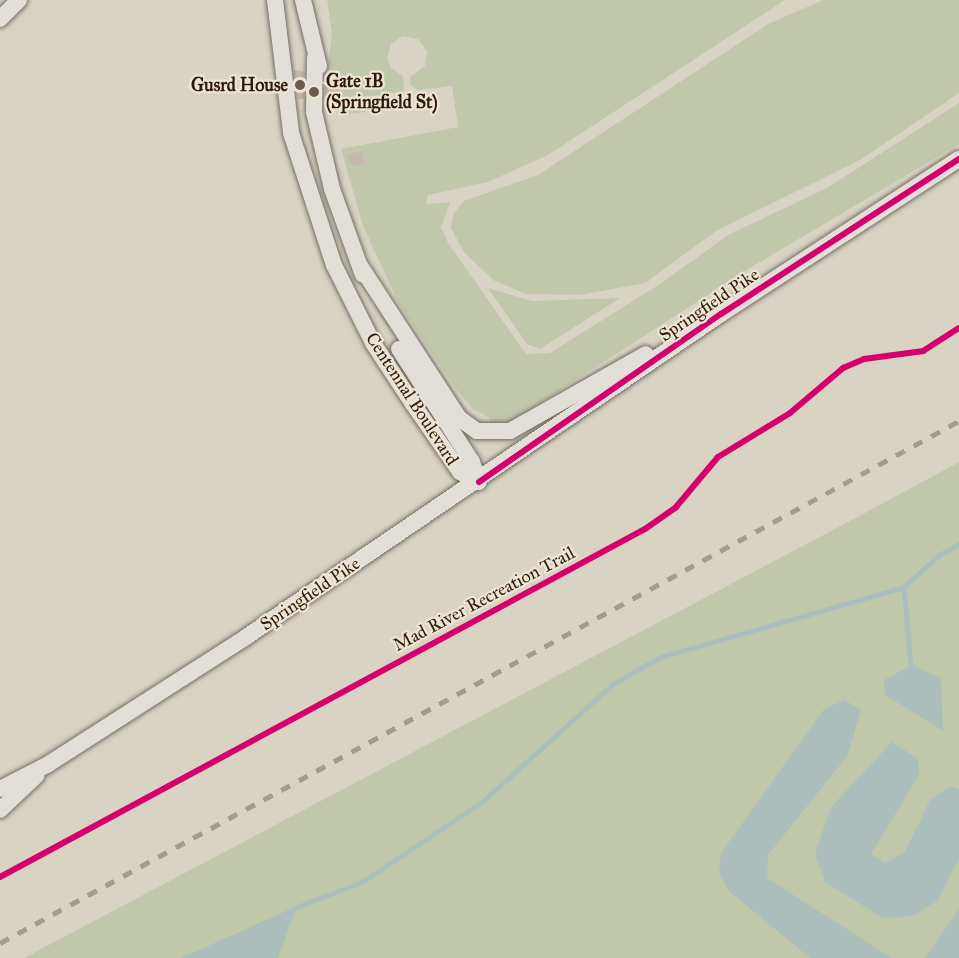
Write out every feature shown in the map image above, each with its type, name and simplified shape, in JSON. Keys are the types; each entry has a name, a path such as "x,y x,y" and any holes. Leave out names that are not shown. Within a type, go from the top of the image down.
{"main road":[{"path":"0,19 19,0"},
{"name":"Centennal Boulevard","path":"275,0 291,133 334,265 373,343 413,404 460,472 479,482"},
{"name":"Centennal Boulevard","path":"303,0 315,58 324,84 326,111 320,128 332,189 359,264 392,336 472,462 479,482"},
{"name":"Springfield Pike","path":"0,789 47,765 479,482 721,314 959,159"},
{"path":"359,264 459,418 490,434 510,431 721,314"},
{"name":"Springfield Pike","path":"0,810 47,765"}],"green space":[{"path":"327,0 785,0 548,155 488,182 428,195 426,204 450,202 441,227 448,243 526,354 550,353 660,284 728,235 827,188 959,103 959,144 745,271 512,421 489,425 490,418 473,409 456,389 400,306 363,226 341,149 458,127 452,86 417,90 411,85 410,77 425,66 427,51 418,39 403,36 391,44 387,58 391,68 403,76 404,91 366,97 366,112 338,115 335,81 327,75 332,33"},
{"path":"823,0 959,0 959,93 860,160 716,231 645,283 580,295 526,294 493,280 464,252 451,228 454,213 464,201 538,175 768,24"},
{"path":"488,288 532,301 620,298 540,349 527,344"},
{"path":"959,462 959,958 24,958 863,514"}],"shaded area":[{"path":"911,665 941,678 943,731 885,695 884,680"},
{"path":"845,700 861,710 848,755 768,855 767,878 892,958 810,958 730,892 719,874 721,853 824,709"},
{"path":"892,742 918,759 919,775 871,854 885,863 905,852 930,800 950,786 959,789 959,859 937,901 913,916 883,918 825,882 815,854 831,807"},
{"path":"297,906 278,958 181,958"},
{"path":"959,909 959,958 925,958"}],"building":[{"path":"294,70 304,72 304,99 298,99"},
{"path":"325,75 331,76 332,88 337,87 337,102 325,106"},
{"path":"362,151 365,163 350,166 347,155"}],"waterway":[{"path":"294,908 362,882 483,801 613,684 660,657 904,587 939,555 959,544"},
{"path":"904,587 911,665"}],"railway":[{"path":"0,943 959,421"}],"cycle path":[{"path":"479,482 721,314 959,159"},
{"name":"Mad River Recreation Trail","path":"0,877 645,529 676,507 718,457 790,413 843,368 864,359 923,351 959,328"}],"place":[{"name":"Gusrd House","path":"300,85"},
{"name":"Gate 1B (Springfield St)","path":"314,92"}]}
